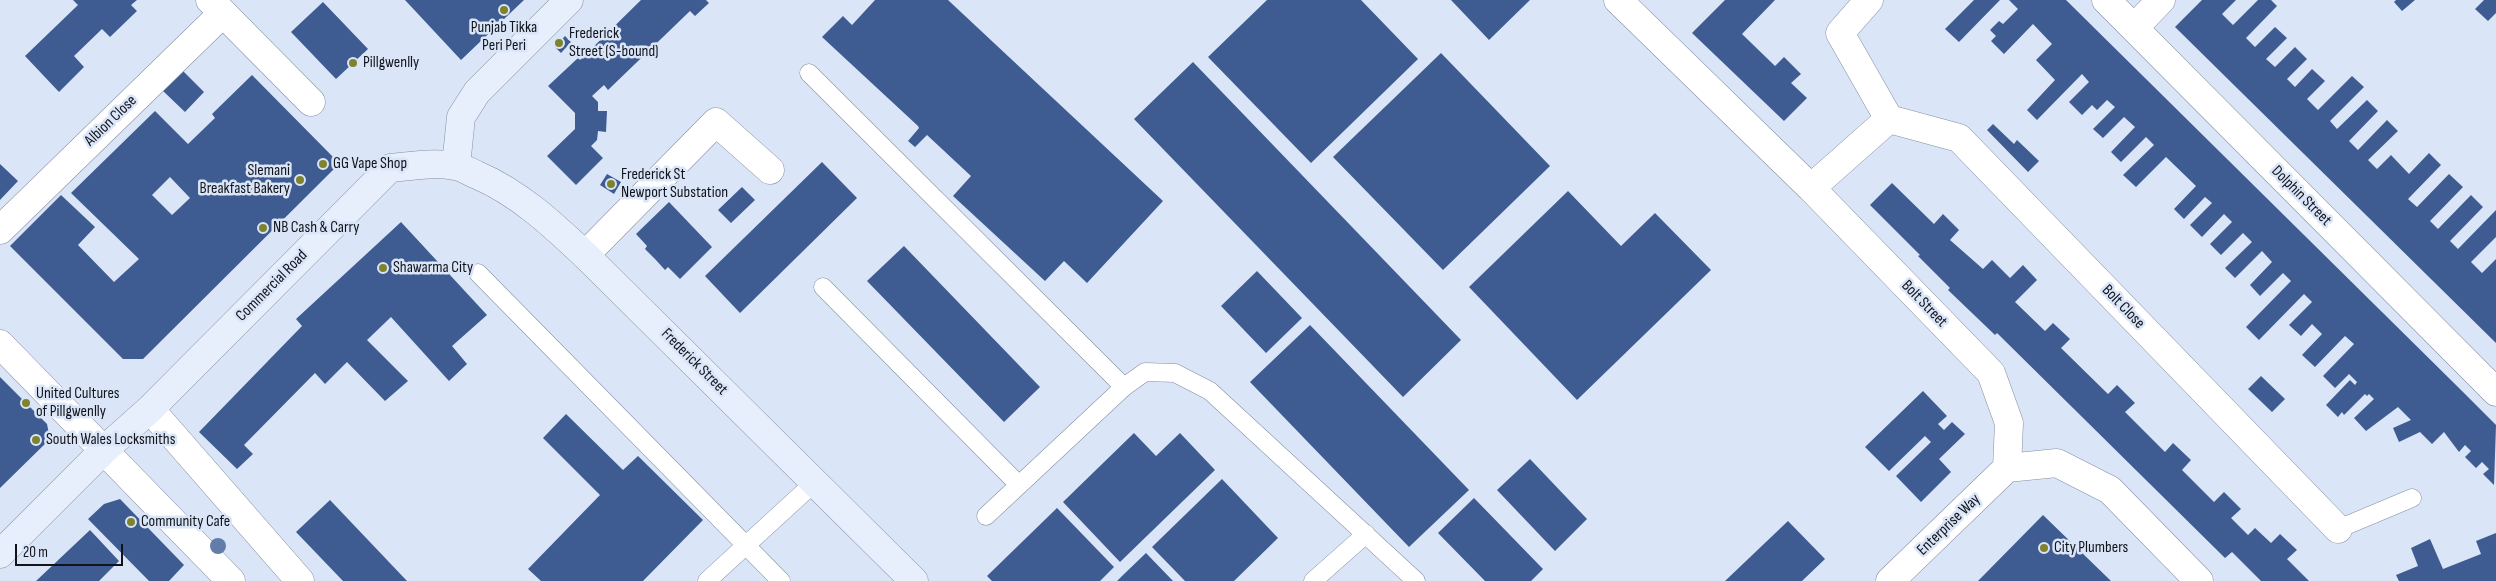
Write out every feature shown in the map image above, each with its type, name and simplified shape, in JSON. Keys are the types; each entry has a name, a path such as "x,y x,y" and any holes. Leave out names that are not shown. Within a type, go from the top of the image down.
{"street":[{"path":"456,166 461,117 476,92 569,0"},
{"name":"Bolt Street","path":"1618,0 1811,188 1990,372 2009,423 2007,468"},
{"path":"1811,188 1889,119 1840,33 1869,0"},
{"name":"Dolphin Street","path":"2106,0 2496,392"},
{"path":"2134,28 2161,0"},
{"name":"Albion Close","path":"0,230 216,6 312,102"},
{"name":"Bolt Close","path":"1889,119 1959,138 2338,529"},
{"path":"585,255 716,122 770,170"},
{"name":"Commercial Road","path":"0,554 105,450 150,409 390,168 424,165 456,166"},
{"name":"Frederick Street","path":"456,166 511,192 548,221 585,255 914,581"},
{"path":"0,344 231,581"},
{"path":"150,409 300,581"},
{"path":"2007,468 2057,463 2110,490 2199,581"},
{"name":"Enterprise Way","path":"1890,581 2007,468"}],"lane":[{"path":"809,73 1124,387"},
{"path":"478,273 781,581"},
{"path":"824,287 1018,484"},
{"path":"986,516 1018,484 1124,387 1145,372 1175,373 1210,391 1416,581"},
{"path":"707,581 815,482"},
{"path":"2338,529 2412,498"},
{"path":"1313,581 1366,534"}],"building":[{"path":"73,0 137,0 131,5 137,11 110,37 102,29 74,56 84,67 59,92 25,56 78,5"},
{"path":"405,0 524,0 461,60"},
{"path":"641,0 706,0 709,3 695,16 690,11 608,90 604,85 592,96 598,102 598,111 607,111 606,132 598,131 597,140 591,146 603,158 576,185 547,156 575,129 575,113 548,86 578,58 580,60"},
{"path":"875,0 948,0 1163,201 1087,283 1064,261 1045,281 953,196 971,176 927,135 915,147 908,141 919,128 918,126 822,37 843,16 852,25"},
{"path":"1267,0 1361,0 1418,59 1311,163 1208,57"},
{"path":"1451,0 1530,0 1489,40"},
{"path":"1725,0 1775,0 1742,34 1775,66 1784,57 1801,74 1791,83 1807,98 1784,121 1692,33"},
{"path":"1974,0 2000,0 1959,42 1945,29"},
{"path":"2009,0 2066,0 2496,425 2494,485 2483,474 2489,469 2482,462 2476,468 2465,457 2471,451 2465,445 2459,452 2444,432 2432,444 2420,432 2399,442 2393,428 2411,420 2398,407 2366,431 2354,418 2374,399 2369,394 2367,396 2365,394 2344,415 2342,412 2338,417 2326,405 2350,380 2355,385 2357,382 2349,374 2335,388 2323,376 2354,344 2345,336 2315,367 2302,355 2322,334 2312,324 2301,336 2289,325 2312,302 2304,294 2259,340 2246,327 2291,281 2283,273 2260,296 2250,285 2272,262 2262,251 2235,278 2225,268 2252,242 2243,233 2221,255 2210,244 2232,222 2224,214 2202,237 2190,225 2212,203 2205,197 2184,219 2174,209 2196,186 2166,157 2136,187 2123,175 2154,145 2146,137 2121,162 2111,152 2135,127 2124,117 2103,138 2093,129 2115,107 2107,100 2097,110 2092,105 2082,115 2069,102 2089,82 2082,74 2037,120 2027,110 2055,80 2036,60 2052,44 2033,24 2004,54 1991,41 1996,36 1990,30 1999,21 2003,24 2018,9"},
{"path":"2202,0 2236,0 2222,14 2233,25 2258,0 2271,0 2277,6 2246,38 2255,47 2275,27 2287,38 2266,59 2275,67 2295,47 2307,59 2287,79 2295,87 2312,69 2325,81 2307,99 2318,110 2352,76 2364,87 2330,121 2337,129 2367,100 2378,111 2349,141 2358,150 2387,120 2398,131 2368,160 2377,169 2391,155 2409,174 2429,153 2441,165 2408,199 2417,207 2449,174 2463,187 2430,221 2438,229 2471,195 2483,207 2450,241 2458,249 2496,210 2496,237 2471,262 2482,273 2496,259 2496,343 2175,27"},
{"path":"2396,0 2415,0 2402,11 2394,2"},
{"path":"2484,0 2496,0 2496,13 2488,21 2475,9"},
{"path":"323,2 368,49 336,79 291,32"},
{"path":"565,36 571,42 561,53 555,47"},
{"path":"1441,53 1550,166 1443,270 1333,157"},
{"path":"1193,62 1461,340 1403,397 1134,119"},
{"path":"182,70 204,92 185,112 162,90"},
{"path":"252,75 335,159 336,167 143,359 123,359 10,246 61,195 95,227 78,245 114,282 139,259 71,193 155,111 188,144 215,118 212,114","holes":["170,177 190,198 172,215 152,195"]},
{"path":"1993,124 2014,144 2017,140 2039,161 2028,172 1987,130"},
{"path":"822,162 857,198 740,313 705,276"},
{"path":"0,164 18,181 0,200"},
{"name":"Frederick St Newport Substation","path":"607,174 621,182 614,194 600,185"},
{"path":"1892,183 1934,224 1943,214 1959,230 1950,240 1983,269 1992,260 2010,278 2023,265 2037,280 2015,302 2045,331 2053,323 2070,339 2061,348 2108,394 2117,385 2135,403 2125,412 2165,452 2173,443 2191,460 2182,470 2214,502 2224,492 2241,509 2231,518 2248,535 2255,528 2271,543 2280,534 2297,550 2287,559 2309,581 2261,581 2232,552 2225,558 1997,333 1995,335 1948,290 1950,288 1918,256 1920,255 1870,205"},
{"path":"742,187 755,200 731,223 718,210"},
{"path":"1568,191 1621,246 1655,213 1711,270 1577,400 1469,287"},
{"path":"669,202 712,247 680,279 668,267 665,270 645,249 647,246 636,234"},
{"path":"401,222 487,315 452,346 467,364 449,381 391,317 367,340 408,381 385,401 347,362 325,384 315,373 244,445 253,454 237,469 199,432 302,326 296,319"},
{"path":"904,246 1040,387 1004,422 867,281"},
{"path":"1257,271 1302,318 1266,353 1221,306"},
{"path":"1310,325 1469,490 1409,547 1250,382"},
{"path":"2261,376 2285,399 2272,412 2248,389"},
{"path":"0,377 47,424 50,439 0,488"},
{"path":"1923,391 1947,416 1938,424 1944,430 1952,422 1965,434 1939,459 1951,472 1921,502 1896,476 1931,442 1925,436 1889,471 1865,447"},
{"path":"566,414 623,470 638,456 703,520 643,581 541,581 528,569 600,495 543,438"},
{"path":"1134,433 1156,456 1180,433 1215,470 1120,562 1063,502"},
{"path":"1530,459 1587,519 1555,551 1497,490"},
{"path":"1222,479 1278,538 1234,581 1185,581 1152,547"},
{"path":"1474,498 1543,569 1531,581 1485,581 1438,533"},
{"path":"120,499 184,565 169,581 149,581 88,519 104,504"},
{"path":"330,500 407,581 343,581 296,532"},
{"path":"1057,508 1114,567 1100,581 992,581 987,576"},
{"name":"City Plumbers","path":"2043,515 2111,581 1978,581"},
{"path":"1788,521 1825,559 1802,581 1725,581"},
{"path":"90,530 119,561 99,581 36,581"},
{"path":"2496,533 2496,581 2399,581 2396,575 2418,566 2411,548 2430,539 2443,569 2481,554 2476,541"},
{"path":"1146,553 1173,581 1117,581 1122,576"}],"place":[{"name":"Punjab Tikka Peri Peri","path":"504,10"},
{"name":"Frederick Street (S-bound)","path":"559,43"},
{"name":"Pillgwenlly","path":"353,63"},
{"name":"GG Vape Shop","path":"323,164"},
{"name":"Slemani Breakfast Bakery","path":"300,180"},
{"name":"Frederick St Newport Substation","path":"611,184"},
{"name":"NB Cash & Carry","path":"263,228"},
{"name":"Shawarma City","path":"383,268"},
{"name":"United Cultures of Pillgwenlly","path":"26,403"},
{"name":"South Wales Locksmiths","path":"36,440"},
{"name":"Community Cafe","path":"131,522"},
{"name":"City Plumbers","path":"2044,548"}]}
